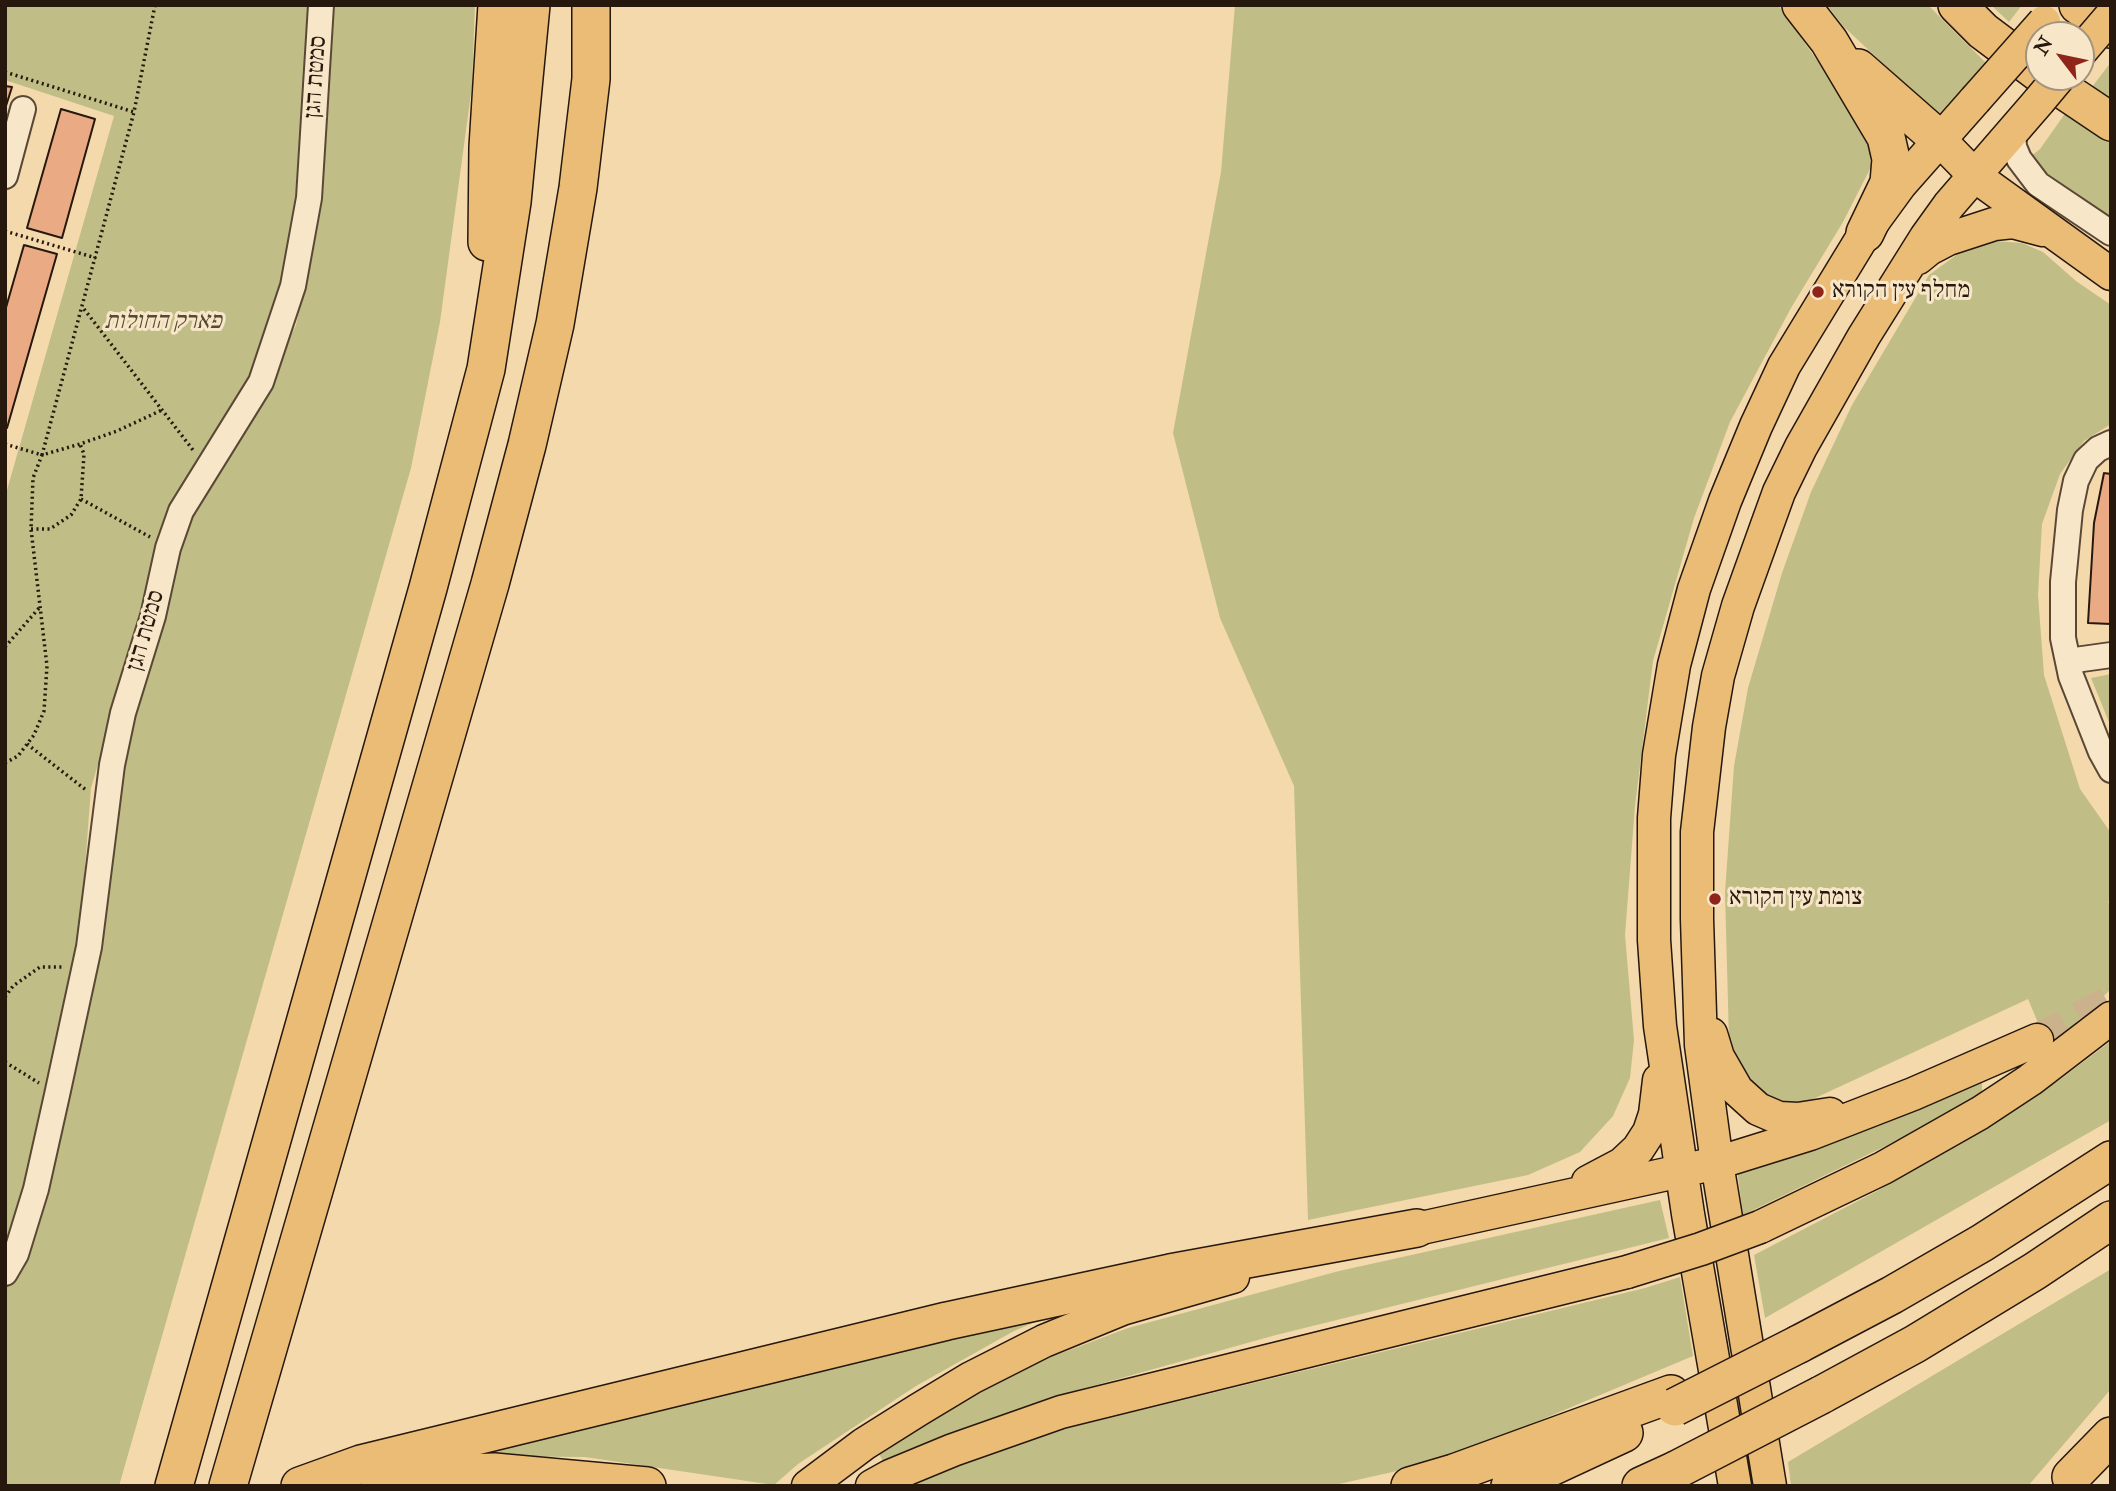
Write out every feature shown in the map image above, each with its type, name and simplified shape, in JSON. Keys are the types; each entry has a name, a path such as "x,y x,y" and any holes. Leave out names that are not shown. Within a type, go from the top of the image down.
{"highway":[{"path":"486,369 488,146 497,5"},
{"path":"174,1486 428,588 486,369 512,202 531,5"},
{"path":"228,1486 490,584 527,445 555,324 578,188 591,79 591,5"},
{"path":"1801,5 1829,41 1886,137 1891,159 1889,183 1865,233"},
{"path":"1957,5 2025,69"},
{"path":"2078,5 2111,29"},
{"path":"1829,41 1940,140"},
{"path":"2054,91 2111,122"},
{"path":"1510,1486 1552,1468 1673,1401 1788,1350 1892,1295 1971,1249 2111,1160"},
{"path":"1947,1324 2035,1271 2111,1220"},
{"path":"1641,1486 1821,1395 2111,1227"},
{"path":"300,1486 361,1464 947,1321 1170,1273 1417,1228"},
{"path":"1410,1486 1673,1401"},
{"path":"2066,1481 2111,1436"},
{"path":"345,1486 416,1475 495,1472 647,1486"}],"main road":[{"path":"1735,1486 1681,1172 1660,1027 1654,940 1654,818 1659,755 1674,665 1694,589 1725,501 1784,366 1865,233 1900,185 2051,13"},
{"path":"2095,35 2111,16"},
{"path":"1770,1486 1717,1163 1701,1045 1698,832 1702,783 1718,676 1738,606 1779,492 1801,447 1904,270 1949,205 2013,131 2037,91"},
{"path":"1940,140 1975,176 2111,274"},
{"path":"1904,270 1930,249 1948,239 1994,224 2013,222 2053,234"},
{"path":"1699,993 1717,1057 1737,1090 1766,1114 1779,1118 1817,1117 1913,1094"},
{"path":"872,1486 953,1450 1061,1412 1627,1272 1702,1249 1760,1227 1883,1168 1980,1113 2031,1080 2111,1018"},
{"path":"1555,1197 1606,1175 1622,1164 1638,1149 1649,1132 1658,1091 1660,1027"},
{"path":"808,1486 864,1444 971,1378 1088,1322 1201,1285 1417,1228 1717,1163 1810,1134 1913,1094 2037,1040"},
{"path":"2066,1481 2111,1430"}],"street":[{"name":"סמטת הגן","path":"5,1273 16,1254 36,1189 89,947 112,765 123,713 153,616 168,548 181,511 261,382 293,286 309,198 321,5"},
{"path":"5,176 23,109"},
{"path":"2013,131 2014,147 2019,159 2038,184 2111,233"},
{"path":"2111,443 2098,449 2086,460 2076,481 2070,510 2063,582 2063,638 2071,677 2111,770"},
{"path":"2068,661 2111,655"}],"path":[{"path":"5,763 18,756 34,735 44,711 47,666 31,529 33,478 42,455 83,308 134,112 155,5"},
{"path":"5,72 134,112"},
{"path":"5,231 96,258"},
{"path":"83,308 207,468"},
{"path":"5,444 42,455 80,444 162,410"},
{"path":"31,529 50,529 71,515 81,499 84,454 80,444"},
{"path":"81,499 168,548"},
{"path":"5,647 40,607"},
{"path":"27,744 106,806"},
{"path":"5,997 12,986 40,967 70,968"},
{"path":"5,1062 45,1087"}],"green space":[{"name":"פארק החולות","path":"5,5 314,5 300,208 260,371 225,416 168,513 136,637 91,788 77,974 5,1262 5,497 114,116 5,80"},
{"path":"333,5 475,5 472,86 440,322 411,468 119,1486 5,1486 5,1289 29,1252 120,760 189,523 258,402 296,325 317,223"},
{"path":"1235,5 1778,5 1869,134 1871,167 1843,222 1791,308 1730,422 1694,518 1653,661 1635,806 1625,935 1634,1040 1630,1078 1613,1116 1580,1152 1528,1175 1308,1220 1294,786 1220,618 1173,433 1221,172"},
{"path":"1827,5 1928,5 1986,63 1938,115 1843,26"},
{"path":"1991,5 2022,5 2009,22"},
{"path":"2111,62 2111,100 2095,89 2095,83"},
{"path":"2069,108 2111,138 2111,220 2037,170 2030,157 2040,149"},
{"path":"1994,241 2022,243 2043,252 2076,281 2111,305 2111,424 2084,441 2060,474 2042,524 2038,595 2044,675 2080,789 2111,833 2111,900 2108,902 2111,906 2111,989 2049,1049 2028,999 1811,1100 1778,1104 1754,1089 1736,1067 1729,1041 1725,892 1734,766 1748,688 1782,573 1811,492 1852,405 1929,275 1959,253"},
{"path":"2111,674 2111,727 2091,678"},
{"path":"2111,1041 2111,1120 1765,1318 1754,1255 1877,1191 1977,1133 2062,1078"},
{"path":"1982,1080 1982,1094 1900,1139 1743,1215 1737,1169 1884,1124"},
{"path":"1660,1200 1669,1238 1276,1335 1064,1394 987,1421 886,1466 876,1449 934,1414 1022,1368 1128,1328 1339,1271"},
{"path":"2111,1269 2111,1389 2028,1486 1791,1486 1788,1462"},
{"path":"1680,1277 1693,1356 1469,1450 1397,1471 1330,1486 909,1486 1020,1442 1072,1427 1645,1288"},
{"path":"1075,1305 1014,1331 916,1386 798,1464 774,1485 585,1457 458,1456"}],"building":[{"path":"5,86 12,87 5,109"},
{"path":"61,109 95,119 62,238 27,228"},
{"path":"24,245 57,254 5,428 5,311"},
{"path":"2104,473 2111,474 2111,624 2088,623 2094,523"}],"tunnel":[{"path":"2037,1040 2111,1001"}],"place":[{"name":"מחלף עין הקורא","path":"1818,292"},
{"name":"צומת עין הקורא","path":"1715,899"}]}
